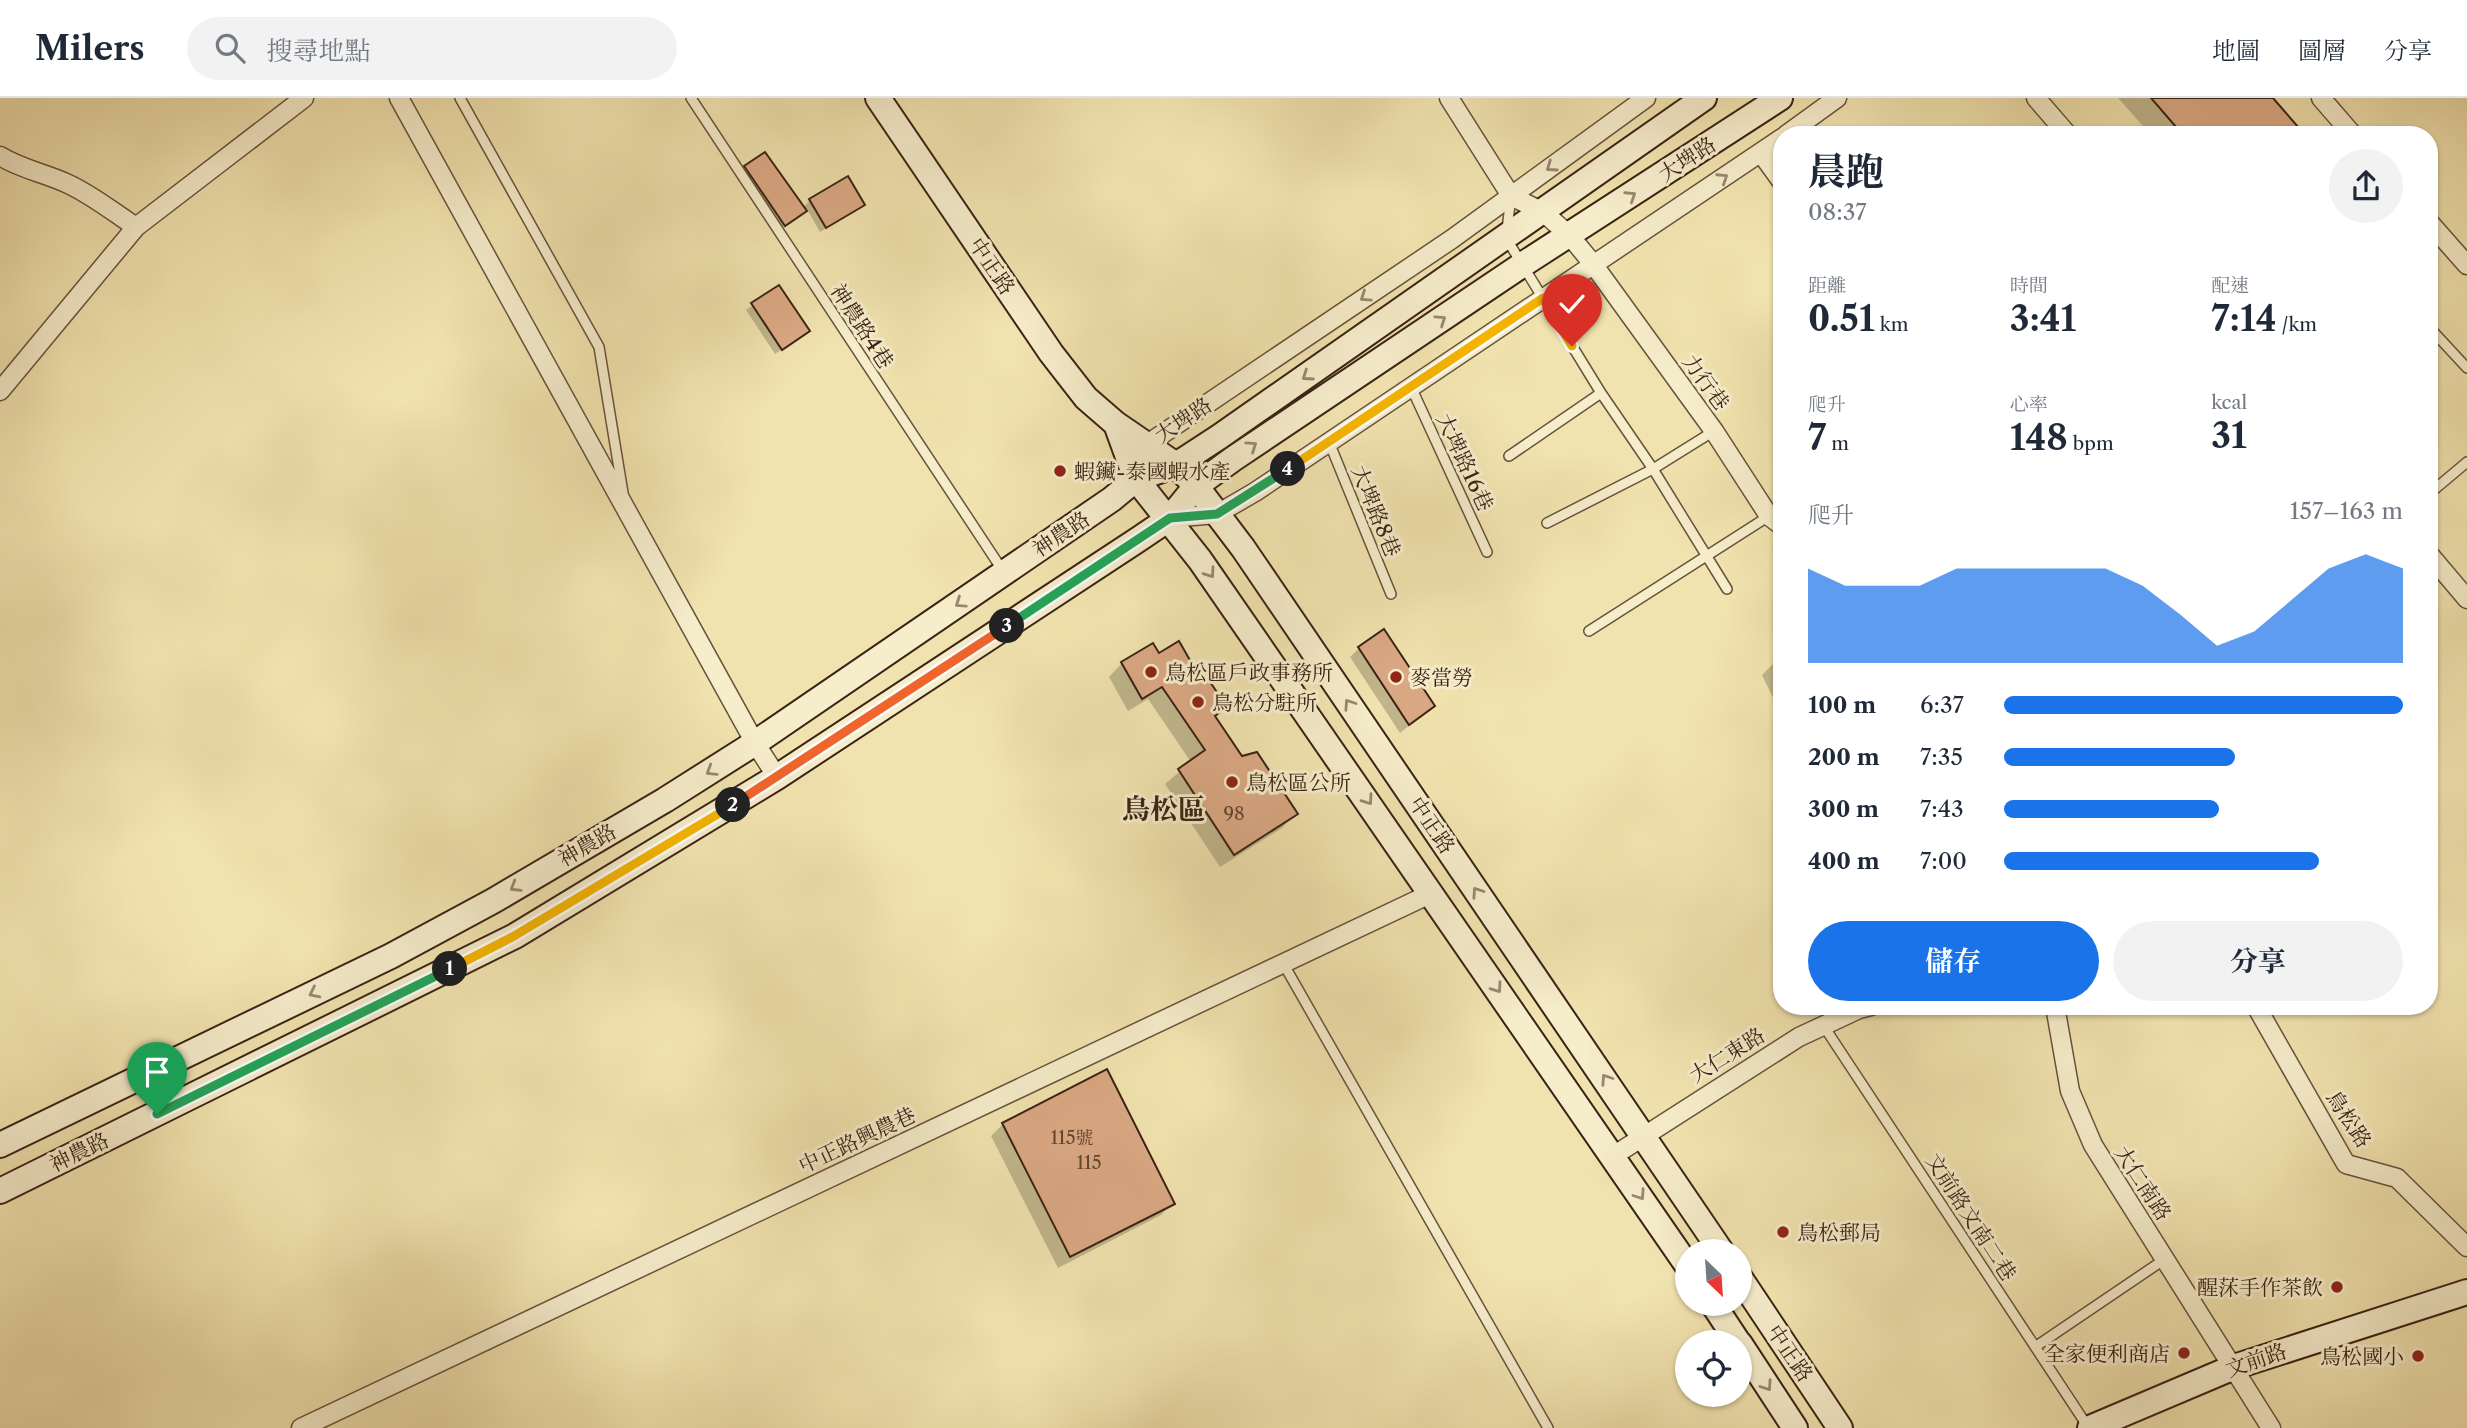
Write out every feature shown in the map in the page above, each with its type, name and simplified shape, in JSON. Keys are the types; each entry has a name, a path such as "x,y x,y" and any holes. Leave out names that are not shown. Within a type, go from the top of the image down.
{"main road":[{"name":"中正路","path":"878,98 1051,353 1086,398 1116,424 1176,465 1196,486 1243,548 1713,1239"},
{"name":"大埤路","path":"1136,479 1176,465 1704,98"},
{"name":"大埤路","path":"1170,518 1196,486 1522,265 1780,98"},
{"name":"中正路","path":"1116,424 1136,479 1170,518 1675,1247"},
{"name":"神農路","path":"0,1145 391,956 665,800 755,743 1112,499 1136,479"},
{"name":"神農路","path":"0,1191 514,936 777,777 1170,518"},
{"path":"140,1077 157,1114"},
{"name":"文前路","path":"2090,1428 2234,1367 2467,1292"},
{"name":"中正路","path":"1752,1296 1840,1428"},
{"name":"中正路","path":"1752,1363 1795,1428"}],"street":[{"path":"0,391 136,227 304,98"},
{"path":"399,98 755,743 777,777"},
{"path":"1450,98 1511,196"},
{"name":"大埤路","path":"1136,479 1146,445 1452,239 1646,98"},
{"path":"1798,126 1837,98"},
{"path":"2036,98 2059,126"},
{"path":"2321,98 2345,126"},
{"name":"大埤路","path":"1170,518 1217,514 1773,144"},
{"path":"1761,153 1773,170"},
{"path":"0,156 31,172 65,182 90,195 136,227"},
{"name":"力行巷","path":"1511,196 1543,212 1570,236 1593,264 1714,431 1773,518"},
{"path":"2438,232 2467,265"},
{"path":"2438,568 2467,599"},
{"name":"中正路興農巷","path":"301,1428 1432,893"},
{"name":"大仁東路","path":"1613,1156 1799,1037 1846,1015"},
{"name":"大仁南路","path":"2057,1015 2070,1091 2093,1145 2271,1428"},
{"name":"鳥松路","path":"2261,1015 2346,1164 2397,1178 2467,1247"}],"lane":[{"path":"460,98 599,347 626,508"},
{"name":"神農路4巷","path":"691,98 1004,573"},
{"path":"1511,196 1506,238 1601,393 1653,469 1727,589"},
{"path":"2438,337 2467,368"},
{"name":"大埤路16巷","path":"1411,387 1487,552"},
{"path":"1509,456 1601,393"},
{"path":"1547,523 1653,469 1714,431"},
{"name":"大埤路8巷","path":"1329,442 1391,594"},
{"path":"2438,486 2467,462"},
{"path":"1589,631 1706,555 1773,522"},
{"path":"1283,963 1548,1428"},
{"name":"文前路文南二巷","path":"1824,1025 2090,1428"},
{"path":"2035,1347 2165,1259"}],"building":[{"path":"2151,98 2273,98 2297,126 2175,126"},
{"path":"765,152 807,211 785,226 744,166"},
{"path":"848,176 865,205 826,228 809,199"},
{"path":"779,285 810,331 782,350 751,303"},
{"name":"麥當勞","path":"1384,629 1435,706 1409,725 1358,647"},
{"path":"1179,641 1199,676 1204,673 1227,707 1215,716 1242,756 1257,752 1298,814 1234,855 1178,769 1205,750 1162,687 1142,699 1121,662 1153,643 1159,653"},
{"path":"1107,1069 1175,1204 1070,1257 1002,1123"}],"place":[{"name":"蝦鑶-泰國蝦水產","path":"1060,471"},
{"name":"鳥松區戶政事務所","path":"1151,672"},
{"name":"麥當勞","path":"1396,677"},
{"name":"鳥松分駐所","path":"1198,702"},
{"name":"鳥松區公所","path":"1232,782"},
{"name":"鳥松郵局","path":"1783,1232"},
{"name":"醒莯手作茶飲","path":"2337,1287"},
{"name":"全家便利商店","path":"2184,1353"},
{"name":"鳥松國小","path":"2418,1356"}],"district":[{"name":"鳥松區","path":"1164,809"}],"route":[{"path":"157,1114 514,936 608,881 777,777 1170,518 1217,514 1255,492 1543,298 1572,346"}]}
